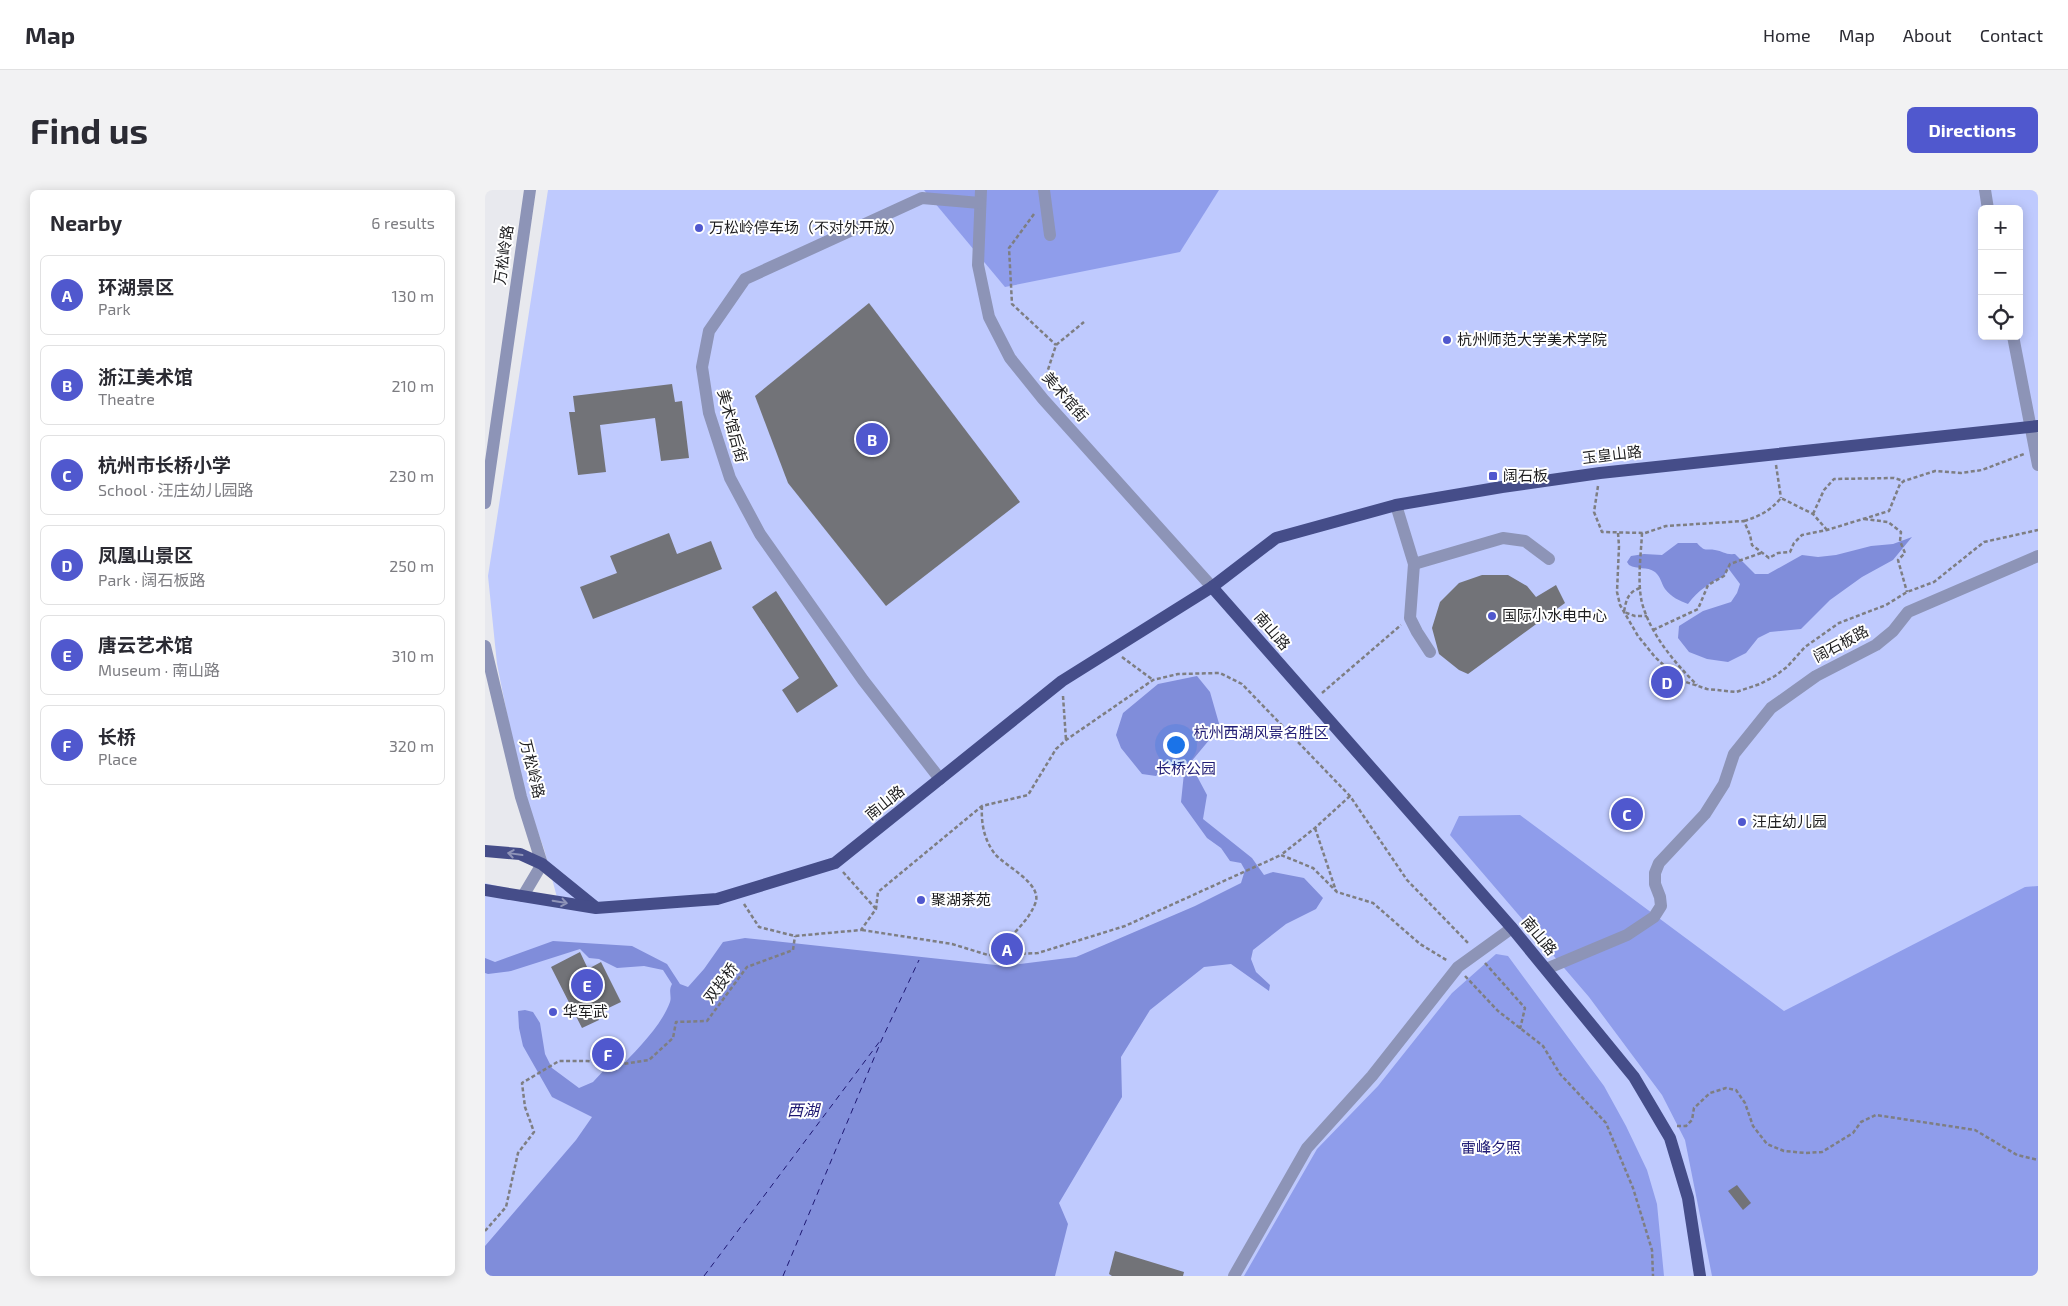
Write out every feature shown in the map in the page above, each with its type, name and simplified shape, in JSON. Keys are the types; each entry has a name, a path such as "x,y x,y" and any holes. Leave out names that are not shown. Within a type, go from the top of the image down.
{"main road":[{"name":"玉皇山路","path":"1212,587 1276,538 1396,505 1600,472 2034,426"},
{"name":"南山路","path":"485,890 596,908 717,899 835,864 1062,681 1212,587 1511,928 1634,1077 1670,1138 1688,1198 1700,1276"},
{"path":"485,851 520,854 542,864 596,908"}],"street":[{"name":"万松岭路","path":"485,503 530,190"},
{"name":"美术馆街","path":"981,190 978,265 989,317 1010,358 1040,395 1212,587"},
{"path":"1985,190 1987,205"},
{"path":"1045,194 1050,235"},
{"name":"美术馆后街","path":"940,779 863,680 760,534 730,478 709,413 702,367 709,331 745,278 922,198 980,203"},
{"path":"2014,340 2034,426 2037,459"},
{"path":"1396,505 1414,564 1410,618 1430,652"},
{"path":"1414,564 1503,538 1525,542 1549,559"},
{"name":"阔石板路","path":"1546,969 1627,935 1654,917 1661,906 1655,884 1655,873 1659,863 1705,814 1724,784 1734,754 1771,708 1816,676 1876,645 1893,631 1908,612 2038,556"},
{"name":"万松岭路","path":"485,646 521,797 542,864"},
{"path":"523,896 542,864"},
{"path":"1234,1276 1307,1148 1372,1076 1457,967 1511,928"}],"path":[{"path":"1045,194 1009,248 1012,304 1056,345"},
{"path":"1040,395 1056,345 1084,322"},
{"path":"1600,472 1594,512 1602,532 1642,533 1666,526 1744,521 1763,515 1773,508 1781,498 1773,453"},
{"path":"1744,521 1750,534 1752,545 1769,558 1790,552 1794,543 1802,535 1827,530 1889,511 1900,484 1904,481 1935,471 1961,474 1982,470 2009,458 2037,459"},
{"path":"1813,514 1824,490 1834,479 1895,478 1904,481"},
{"path":"1781,498 1813,514 1827,530"},
{"path":"1863,519 1888,522 1901,532 1900,541 1905,553 1898,560 1907,592"},
{"path":"1617,533 1619,546 1617,592 1624,612 1638,636 1655,658 1671,673 1686,682 1707,689 1736,692 1760,684 1787,667 1805,647 1839,623 1886,605 1907,592 1933,582 1983,542 2038,530"},
{"path":"1642,533 1641,588 1642,602 1647,616 1653,630 1663,645 1698,686"},
{"path":"1653,630 1698,609 1707,584 1724,576 1730,564 1761,553"},
{"path":"1624,612 1625,602 1629,594 1641,588"},
{"path":"1624,612 1635,616 1647,616"},
{"path":"1312,701 1410,618"},
{"path":"1112,650 1153,680"},
{"path":"861,930 876,909 878,892 982,806 1029,795 1056,749 1067,740 1153,680 1178,674 1220,673 1242,684 1350,796 1407,880 1477,953 1525,1008 1520,1029"},
{"path":"1062,681 1067,740"},
{"path":"737,893 759,927 795,936 861,930 953,944 988,955 1038,953 1125,926 1281,855 1315,828 1350,796"},
{"path":"982,806 981,820 983,832 995,854 1035,888 1038,897 1023,924 1009,936 993,955"},
{"path":"1315,828 1337,892"},
{"path":"1281,855 1313,868 1337,892 1373,903 1420,944 1457,967 1498,1011 1543,1046 1560,1074 1605,1123 1633,1188 1652,1250 1653,1276"},
{"path":"835,864 876,909"},
{"name":"双投桥","path":"485,1231 505,1207 518,1153 534,1132 525,1107 521,1084 559,1061 587,1060 623,1064 649,1060 673,1038 676,1022 707,1021 747,967 793,950 795,936"},
{"path":"1661,1123 1686,1126 1692,1120 1694,1108 1710,1093 1726,1088 1736,1090 1745,1103 1753,1126 1767,1144 1784,1151 1822,1152 1853,1133 1861,1122 1876,1115 1975,1130 2017,1154 2038,1160"}],"green space":[{"name":"杭州西湖风景名胜区","path":"548,190 2038,190 2038,1276 485,1276 485,883 558,901 544,849 521,784 497,664 488,576"},
{"path":"924,190 1219,190 1180,252 1005,287"},
{"path":"1520,815 1784,1011 2025,887 2038,886 2038,1276 1712,1276 1685,1140 1662,1095 1589,997 1450,835 1459,816"},
{"name":"雷峰夕照","path":"1496,954 1508,956 1604,1086 1626,1126 1647,1170 1657,1204 1664,1276 1244,1276 1317,1149 1378,1086 1452,993"}],"water":[{"path":"1912,537 1893,560 1862,577 1830,600 1801,629 1770,632 1758,638 1746,653 1728,662 1707,659 1689,652 1678,638 1679,626 1703,611 1731,602 1740,584 1728,568 1724,576 1705,587 1688,604 1667,592 1655,572 1629,565 1627,562 1631,556 1644,554 1662,555 1678,543 1697,543 1704,549 1735,554 1755,574 1768,574 1802,555 1818,557 1836,555 1871,546 1893,544"},
{"name":"西湖","path":"1197,676 1210,692 1220,727 1190,763 1207,795 1203,819 1252,858 1264,875 1273,872 1304,878 1323,898 1316,909 1286,924 1253,950 1251,959 1256,972 1270,985 1269,991 1231,964 1204,967 1150,1010 1121,1057 1122,1097 1059,1203 1068,1224 1055,1276 485,1276 485,1246 576,1140 592,1117 552,1097 523,1046 518,1011 533,1012 540,1023 545,1054 552,1068 579,1088 593,1082 606,1068 618,1070 640,1047 666,1011 670,1000 672,984 663,970 644,966 617,968 599,959 589,958 580,949 511,971 488,974 485,973 485,958 495,962 553,941 632,946 667,964 680,984 688,987 704,969 723,942 745,938 1005,966 1076,957 1195,906 1241,883 1245,870 1241,863 1230,861 1221,848 1207,838 1181,802 1184,773 1178,759 1167,764 1156,776 1142,774 1121,748 1116,735 1123,713 1158,684"}],"building":[{"path":"869,303 1020,502 886,606 788,483 755,396"},
{"path":"672,384 675,402 682,401 689,458 661,461 655,418 600,425 606,472 578,475 569,412 575,412 573,396"},
{"path":"669,533 677,554 711,541 722,569 593,619 580,587 617,573 610,556"},
{"name":"国际小水电中心","path":"1482,575 1508,575 1527,586 1536,597 1556,585 1565,603 1468,674 1459,670 1439,654 1432,628 1440,602 1459,583"},
{"path":"776,591 838,686 797,713 782,690 799,678 752,607"},
{"path":"580,952 588,969 601,962 621,1002 596,1014 599,1020 582,1028 551,967"},
{"path":"1737,1185 1751,1203 1743,1210 1728,1191"},
{"path":"1115,1251 1184,1272 1183,1276 1112,1276 1109,1274"}],"ferry route":[{"path":"783,1276 882,1039 919,960"},
{"path":"704,1276 880,1041"}],"place":[{"name":"万松岭停车场（不对外开放）","path":"699,228"},
{"name":"杭州师范大学美术学院","path":"1447,340"},
{"name":"浙江美术馆","path":"872,439"},
{"name":"阔石板","path":"1493,476"},
{"name":"国际小水电中心","path":"1492,616"},
{"name":"凤凰山景区","path":"1667,682"},
{"name":"杭州市长桥小学","path":"1627,814"},
{"name":"汪庄幼儿园","path":"1742,822"},
{"name":"聚湖茶苑","path":"921,900"},
{"name":"环湖景区","path":"1007,949"},
{"name":"唐云艺术馆","path":"587,985"},
{"name":"华军武","path":"553,1012"},
{"name":"长桥","path":"608,1054"}],"park label":[{"name":"长桥公园","path":"1186,769"}]}
